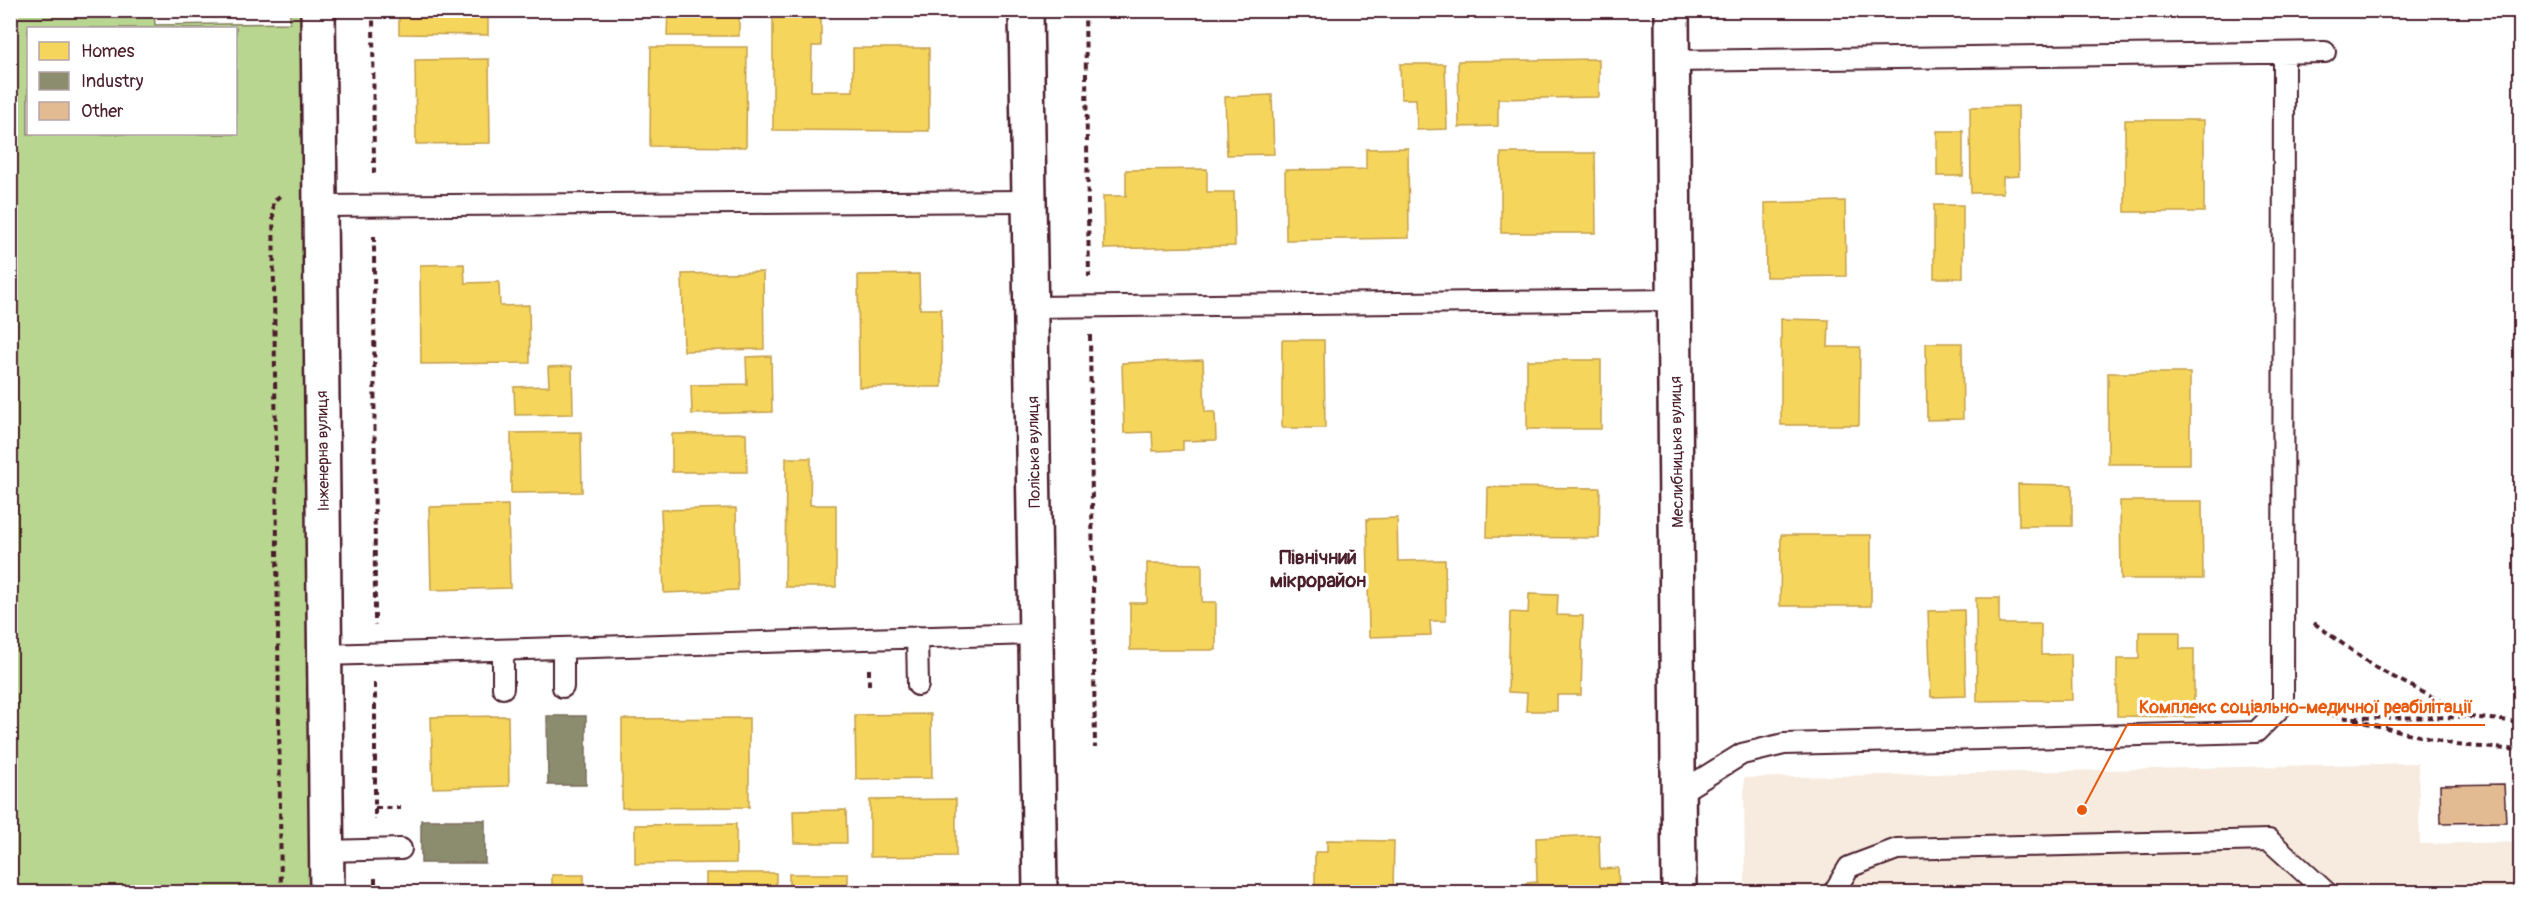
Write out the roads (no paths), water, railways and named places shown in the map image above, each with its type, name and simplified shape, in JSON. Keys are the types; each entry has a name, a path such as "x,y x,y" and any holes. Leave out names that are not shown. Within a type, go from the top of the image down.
{"street":[{"name":"Інженерна вулиця","path":"318,10 327,892"},
{"name":"Поліська вулиця","path":"1026,10 1040,892"},
{"name":"Меслибницька вулиця","path":"1672,10 1679,892"}],"lane":[{"path":"1672,61 2325,52"},
{"path":"1678,793 1742,754 1784,744 2256,732 2283,705 2284,53"},
{"path":"320,206 1029,201"},
{"path":"1030,307 1674,300"},
{"path":"324,655 1035,634"},
{"path":"917,637 918,685"},
{"path":"562,648 563,687"},
{"path":"503,650 503,688"},
{"path":"1833,892 1849,867 1897,849 2269,840 2326,892"},
{"path":"326,851 401,849"}],"place":[{"name":"Комплекс соціально-медичної реабілітації","path":"2082,810"}],"district":[{"name":"Північний мікрорайон","path":"1318,568"}]}
